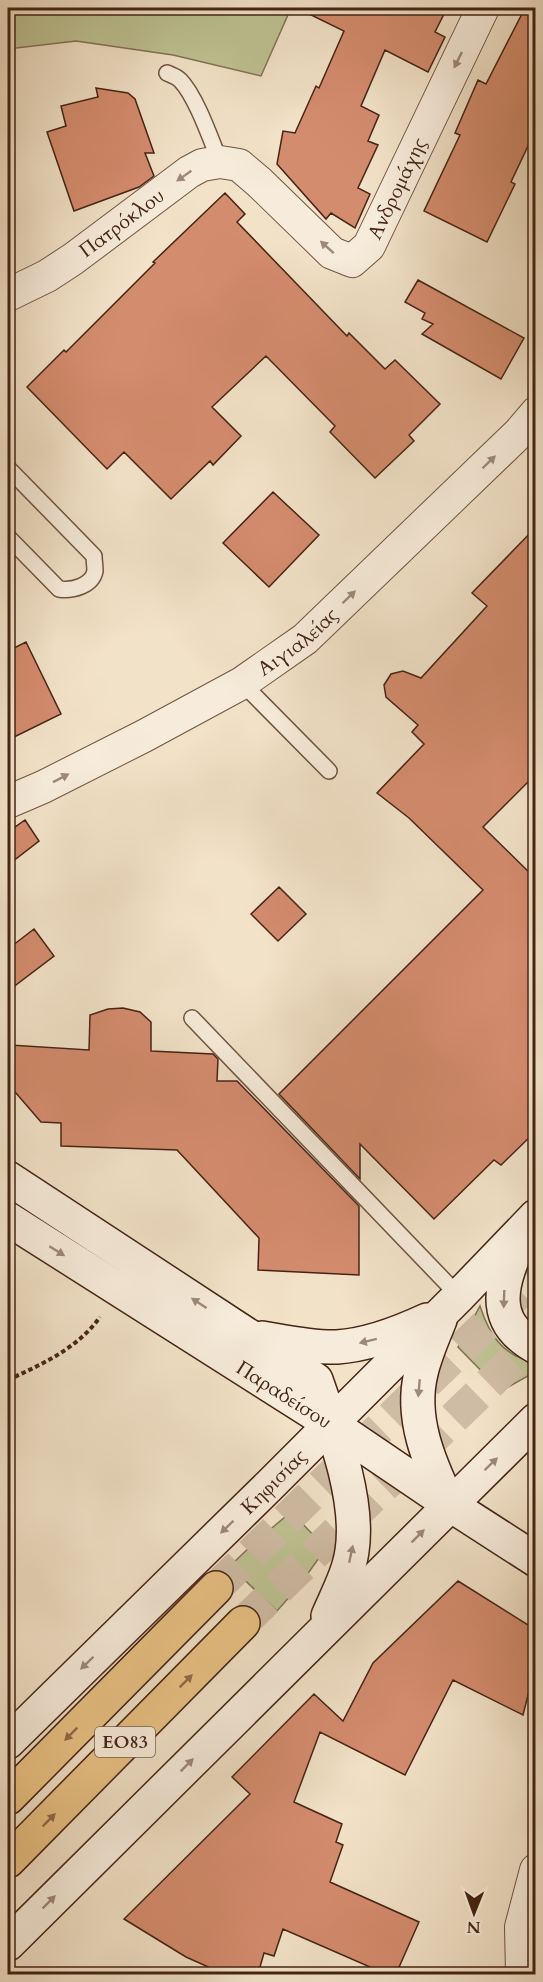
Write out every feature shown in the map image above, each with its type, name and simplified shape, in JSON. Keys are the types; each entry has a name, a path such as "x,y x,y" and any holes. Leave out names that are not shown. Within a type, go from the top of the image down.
{"main road":[{"name":"Παραδείσου","path":"8,1179 316,1380 331,1424"},
{"name":"Παραδείσου","path":"8,1219 331,1424"},
{"name":"Κηφισίας","path":"8,1742 331,1424 532,1220"},
{"path":"532,1220 512,1261 505,1283 503,1305 506,1321 519,1336 536,1347"},
{"path":"248,1335 308,1346 337,1347 367,1342 403,1331 451,1304"},
{"path":"449,1504 431,1468 421,1434 418,1396 421,1373 451,1304"},
{"path":"8,1944 536,1420"},
{"path":"331,1424 536,1560"},
{"path":"323,1629 346,1574 352,1552 354,1530 348,1484 331,1424"},
{"name":"ΕΟ83","path":"8,1798 216,1588"},
{"name":"ΕΟ83","path":"8,1861 243,1623"}],"street":[{"name":"Ανδρομάχης","path":"229,164 259,182 332,253 352,261 369,246 483,8"},
{"name":"Πατρόκλου","path":"8,295 47,276 73,259 189,172 202,165 229,164"},
{"name":"Αιγιαλείας","path":"8,802 144,736 242,682 305,639 530,432"},
{"path":"522,1974 521,1927 536,1870"}],"lane":[{"path":"167,73 179,78 209,135 229,164"},
{"path":"8,468 94,556 94,572 88,582 70,591 59,589 8,537"},
{"path":"242,682 329,771"},
{"path":"192,1018 451,1304"}],"path":[{"path":"8,1380 70,1348 90,1330 116,1288"}],"green space":[{"path":"8,8 291,8 261,76 173,55 76,41 8,49"},
{"path":"480,1306 488,1327 499,1343 514,1355 535,1363 535,1372 501,1391 458,1347"},
{"path":"291,1512 326,1548 299,1586 277,1611 230,1566"}],"building":[{"path":"297,8 447,8 435,32 445,37 428,72 385,50 361,106 379,115 368,141 378,145 358,188 370,194 355,228 331,213 326,219 277,164 283,131 295,133 316,86 319,88 344,31"},
{"path":"525,8 536,8 536,129 511,182 515,184 487,242 424,211 460,135 455,133 478,80 486,84"},
{"path":"96,88 128,93 135,99 154,153 145,153 154,176 139,187 74,211 47,132 66,126 61,106 98,97"},
{"path":"225,193 245,214 237,222 347,336 349,333 385,369 395,360 440,404 409,435 414,441 375,478 330,432 335,426 266,356 212,407 241,436 213,465 210,461 171,499 124,452 107,469 27,387 64,350 66,352 155,263 153,262"},
{"path":"418,280 524,338 501,379 422,334 433,324 422,319 425,313 405,302"},
{"path":"273,492 319,535 269,587 223,543"},
{"path":"536,527 536,774 483,827 536,879 536,1131 501,1165 494,1160 434,1219 360,1144 360,1179 279,1094 483,890 409,818 377,793 424,744 412,732 418,725 386,697 384,685 391,674 403,671 421,678 487,606 472,593"},
{"path":"26,642 61,714 8,740 8,651"},
{"path":"25,820 39,841 8,865 8,832"},
{"path":"279,887 306,914 278,941 251,914"},
{"path":"34,929 54,956 8,991 8,949"},
{"path":"123,1008 140,1012 151,1022 151,1051 213,1054 218,1059 217,1081 237,1081 359,1206 359,1275 258,1270 259,1238 177,1150 61,1146 61,1123 41,1122 9,1085 10,1045 89,1050 90,1015 108,1009"},
{"path":"458,1581 536,1630 536,1664 523,1715 453,1680 405,1775 320,1732 294,1802 342,1824 336,1842 343,1845 330,1882 419,1922 396,1974 386,1974 283,1929 274,1956 264,1953 258,1974 224,1974 186,1957 124,1919 250,1794 232,1777 314,1694 343,1721 373,1663"}],"tunnel":[{"path":"216,1588 536,1276"},
{"path":"243,1623 536,1338"}]}
